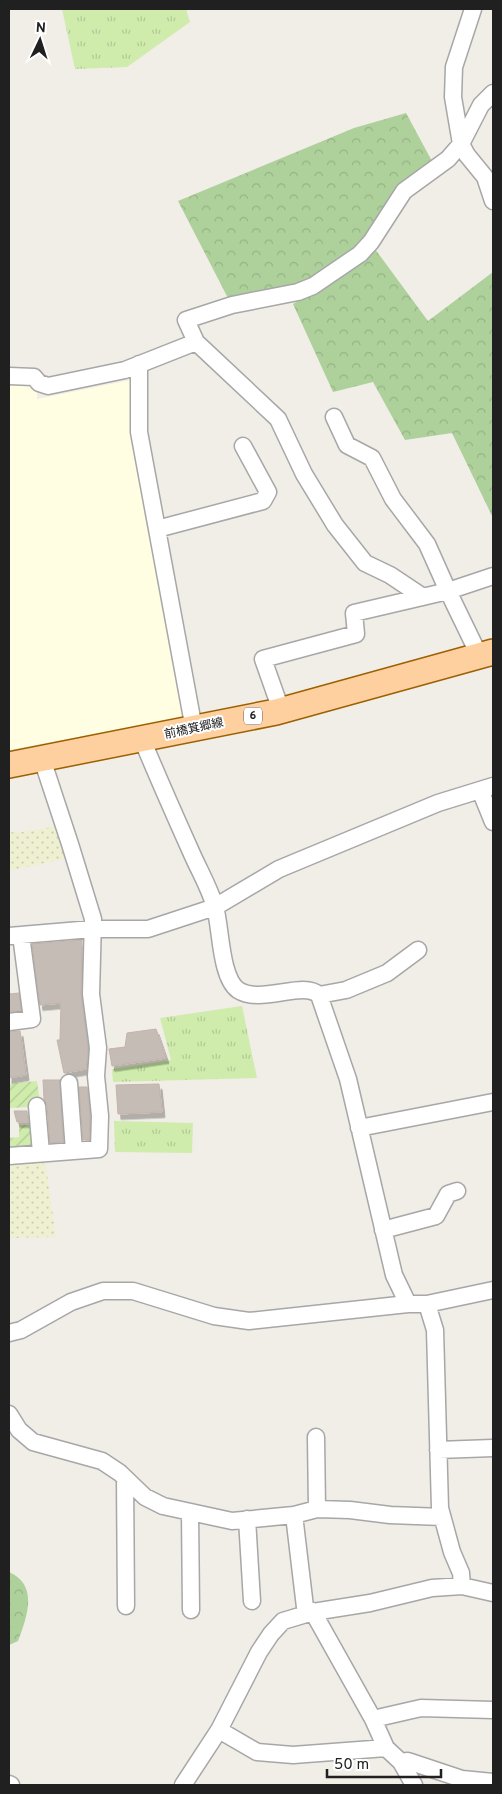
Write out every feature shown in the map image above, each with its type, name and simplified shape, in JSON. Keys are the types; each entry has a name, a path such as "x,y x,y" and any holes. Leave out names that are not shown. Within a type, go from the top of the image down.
{"main road":[{"name":"前橋箕郷線","path":"9,766 281,710 486,654"}],"street":[{"path":"472,9 457,55 452,79 453,97 461,144 466,155 484,177 493,201"},
{"path":"424,597 390,575 365,563 335,525 304,474 278,419 196,342 186,320 232,305 298,292 313,286 360,254 371,242 404,192 448,159 461,144 481,105 493,93"},
{"path":"9,376 34,377 40,384 48,386 125,370 196,342"},
{"path":"139,364 140,432 194,728"},
{"path":"334,417 347,444 372,458 393,499 426,544 448,591 486,654"},
{"path":"157,529 263,501 268,492 243,446"},
{"path":"281,710 263,659 356,634 354,613 448,591 493,576"},
{"path":"142,739 215,907 227,973 233,984 238,989 247,993 265,995 307,989 314,990 319,995 348,1079 394,1275 408,1304"},
{"path":"9,1156 99,1149 100,1116 96,1076 98,1048 91,994 93,919 42,759"},
{"path":"9,1022 32,1019 15,936 92,929 148,929 215,907 279,869 438,803 487,788 493,822"},
{"path":"319,995 346,990 387,973 418,950"},
{"path":"69,1083 74,1151"},
{"path":"360,1128 493,1102"},
{"path":"37,1106 41,1153"},
{"path":"383,1230 436,1216 448,1194 456,1191"},
{"path":"9,1333 21,1330 72,1302 103,1291 133,1291 214,1316 250,1321 408,1304 427,1304 493,1290"},
{"path":"427,1304 435,1330 440,1508 452,1552 461,1573 462,1586"},
{"path":"9,1414 19,1430 33,1442 102,1461 125,1478 145,1497 154,1502 190,1512 232,1521 294,1515 317,1509 442,1518"},
{"path":"316,1437 317,1509"},
{"path":"438,1450 493,1448"},
{"path":"125,1478 126,1606"},
{"path":"190,1512 191,1610"},
{"path":"294,1515 304,1607 313,1612 373,1719 386,1748 401,1762 414,1785"},
{"path":"247,1519 252,1601"},
{"path":"183,1785 219,1730 260,1652 271,1634 283,1621 313,1612 432,1588 462,1586 493,1592"},
{"path":"373,1719 421,1708 493,1710"},
{"path":"219,1730 257,1752 293,1755 386,1748"},
{"path":"401,1762 408,1761 462,1779 493,1782"}],"shaded area":[{"path":"130,380 135,387 186,717 9,750 9,383 28,383 37,389 37,399"}],"green space":[{"path":"62,9 186,9 190,22 127,67 75,69"},
{"path":"406,113 433,163 357,248 303,284 230,302 178,201 354,128"},
{"path":"375,249 428,321 493,272 493,518 452,433 405,440 373,382 333,392 293,304 338,278"},
{"path":"59,826 68,858 9,871 9,831 15,833"},
{"path":"242,1006 257,1078 113,1082 112,1069 171,1060 160,1018"},
{"path":"37,1081 40,1102 31,1107 10,1108 9,1113 9,1084"},
{"path":"114,1121 193,1123 192,1153 115,1152"},
{"path":"19,1125 34,1125 38,1151 9,1153 9,1138 19,1137"},
{"path":"45,1160 56,1237 9,1238 9,1162"},
{"path":"9,1572 24,1585 28,1602 25,1622 18,1641 9,1645"}],"building":[{"path":"82,940 81,994 88,1048 86,1069 64,1073 57,1040 60,1040 61,1003 40,1005 32,944"},
{"path":"19,993 21,1010 9,1012 9,994"},
{"path":"156,1029 166,1058 112,1066 109,1049 125,1047 127,1033"},
{"path":"20,1031 26,1075 9,1078 9,1032"},
{"path":"43,1080 60,1080 63,1142 50,1143"},
{"path":"159,1084 162,1112 118,1114 116,1085"},
{"path":"79,1087 87,1087 90,1116 89,1140 83,1140"},
{"path":"14,1111 27,1111 28,1122 17,1122"}]}
